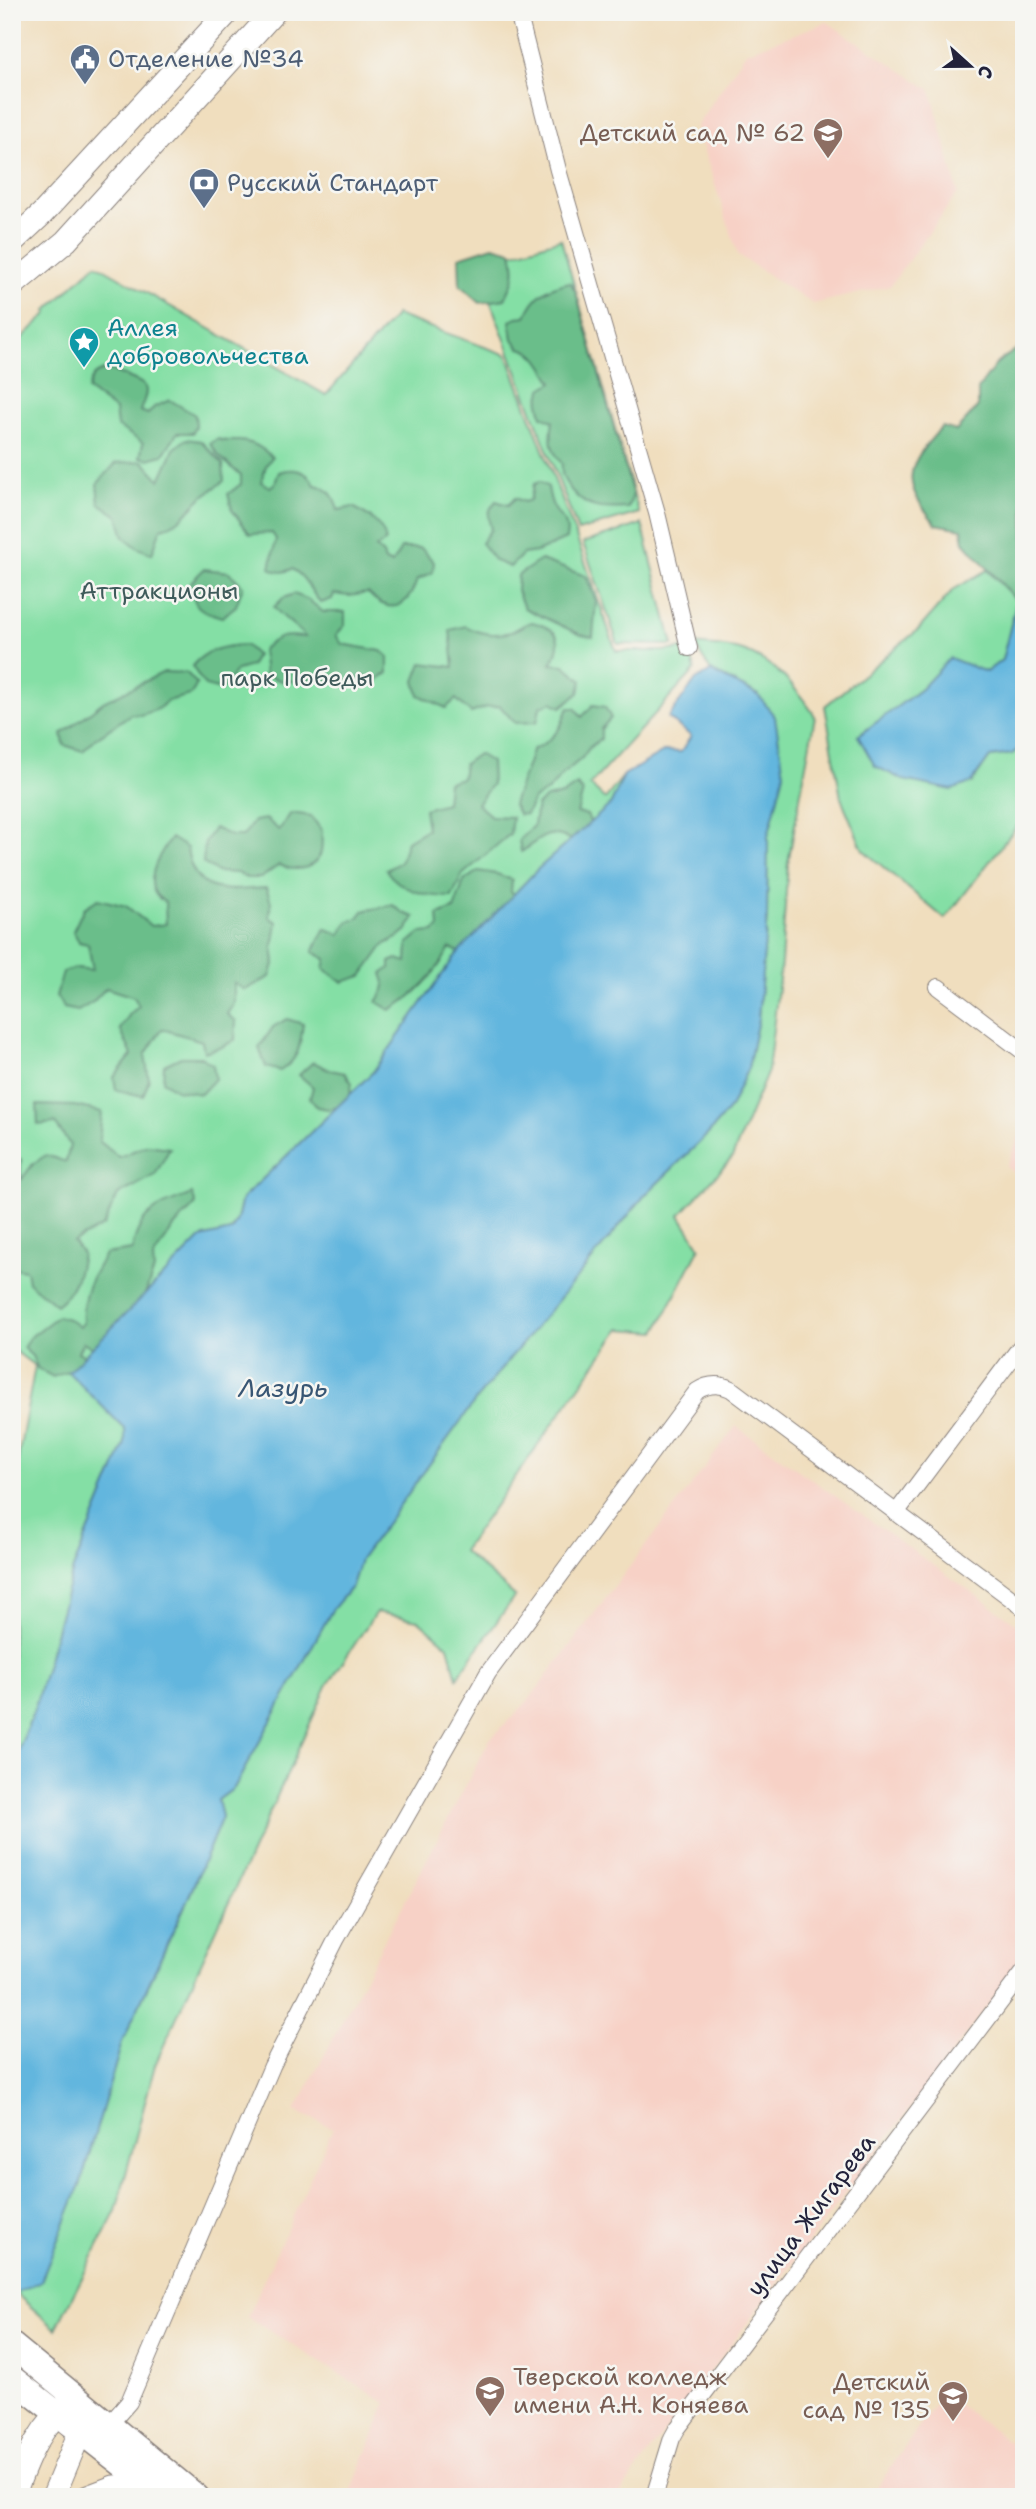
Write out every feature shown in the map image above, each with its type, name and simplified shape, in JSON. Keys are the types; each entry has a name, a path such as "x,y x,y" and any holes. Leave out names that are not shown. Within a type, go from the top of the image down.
{"main road":[{"path":"12,286 49,258 93,213 274,12"},
{"path":"220,72 227,57 228,44 224,17"},
{"path":"12,242 42,214 224,17"},
{"path":"92,160 85,177 85,189 87,203 93,213"},
{"path":"12,2345 197,2497"},
{"path":"14,2380 158,2491"},
{"path":"13,2497 27,2457 55,2413 75,2398"},
{"path":"53,2497 80,2432 75,2398"},
{"path":"80,2432 109,2425"},
{"path":"88,2497 114,2487 158,2491"}],"street":[{"path":"518,12 558,170 664,539 689,648"},
{"path":"938,986 1024,1052"},
{"path":"897,1513 1024,1342"},
{"path":"109,2425 129,2402 272,2066 337,1938 488,1673 697,1391 712,1385 722,1385 731,1390 1024,1608"},
{"name":"улица Жигарева","path":"654,2497 677,2429 1024,1971"}],"shaded area":[{"name":"Детский сад № 62","path":"827,22 931,90 958,193 890,286 813,304 738,255 696,127 746,52"},
{"path":"1024,1125 1024,1180 1006,1167"},
{"path":"736,1426 1024,1629 1024,1958 618,2497 349,2497 386,2403 247,2317 333,2128 295,2111 490,1739 528,1701"},
{"name":"Детский сад № 135","path":"943,2393 1024,2453 1024,2497 870,2497"}],"green space":[{"path":"561,239 639,513 578,531 476,264"},
{"path":"493,246 512,251 514,276 505,299 480,303 460,285 459,257"},
{"name":"парк Победы","path":"96,264 326,395 396,315 507,355 577,539 616,651 689,648 695,670 590,785 605,799 624,775 611,804 537,870 457,954 373,1072 242,1199 237,1220 230,1231 201,1238 69,1371 125,1429 125,1443 73,1569 35,1707 12,1768 12,1491 35,1366 12,1349 12,348 48,313 46,311"},
{"path":"570,282 576,292 633,495 628,508 590,505 577,497 567,484 562,475 562,464 552,444 553,421 542,416 539,403 542,389 553,382 536,357 520,348 513,339 510,321 526,316 543,293"},
{"path":"1024,344 1024,592 1017,601 964,542 962,529 936,524 917,497 912,485 912,475 914,464 930,441 942,427 956,431 978,407 978,389 997,363"},
{"path":"108,369 143,385 146,391 140,411 148,414 154,407 170,400 195,415 196,426 193,433 177,433 163,455 148,459 140,457 143,443 117,426 115,410 88,390 94,376"},
{"path":"186,439 201,441 223,464 224,481 201,498 179,520 161,528 152,554 138,548 124,537 118,516 99,503 97,484 116,463 143,461 160,480 174,449"},
{"path":"218,439 251,443 268,453 272,457 261,482 270,487 275,483 279,472 295,470 304,473 315,485 331,493 338,510 353,507 378,525 386,541 376,548 383,554 385,561 392,564 401,548 421,548 434,562 433,572 417,580 409,597 397,606 384,605 368,593 349,596 334,594 332,599 321,603 297,572 292,569 278,572 270,568 276,539 272,533 250,534 232,510 228,494 241,484 241,476 218,455 210,443"},
{"path":"539,482 548,487 555,511 565,523 566,539 537,552 523,554 510,567 495,561 481,543 491,529 491,507 496,501 508,505 515,498 524,502 530,500 534,484"},
{"path":"642,524 673,645 618,644 583,543"},
{"path":"541,560 586,576 596,601 593,637 581,635 524,608 517,591 518,575"},
{"path":"204,569 229,572 243,586 236,606 222,617 202,610 195,603 191,582"},
{"path":"987,570 1017,601 1002,660 986,672 950,659 921,689 858,736 972,783 990,757 1012,754 1024,744 1024,817 945,919 863,850 841,798 825,706 919,629 953,590"},
{"path":"294,594 309,600 323,612 345,612 345,625 336,635 342,644 381,651 388,656 388,673 378,680 364,676 345,684 318,679 284,682 265,675 262,650 282,637 305,637 274,607 283,598"},
{"path":"532,622 548,628 557,636 558,648 551,664 564,665 582,680 579,693 561,707 552,702 540,707 537,722 515,723 500,706 471,713 456,699 446,708 419,695 415,681 422,663 454,667 450,630 466,626 488,634 499,634 511,632"},
{"path":"694,644 738,649 766,662 793,686 815,716 788,863 781,963 768,1071 732,1158 680,1215 700,1247 656,1332 620,1329 463,1551 515,1596 457,1678 448,1646 418,1620 376,1612 327,1686 155,2065 116,2211 56,2329 14,2292 41,2281 81,2182 122,2042 189,1897 222,1817 218,1800 234,1788 332,1610 352,1586 360,1560 478,1397 645,1195 709,1133 730,1108 748,1068 758,1019 767,917 768,836 784,773 758,695 711,671"},
{"path":"245,645 256,655 251,666 237,670 221,690 205,686 192,666 197,660 216,650"},
{"path":"164,672 187,673 197,684 191,695 167,701 158,709 141,715 131,714 95,739 83,751 64,745 62,734 103,702"},
{"path":"593,705 605,707 611,718 601,729 601,739 549,790 534,799 526,814 519,815 513,805 532,750 553,735 569,708 575,708 582,717"},
{"path":"478,754 491,762 492,784 477,804 491,816 512,817 510,834 462,875 452,897 424,894 407,888 386,870 400,862 407,841 427,829 424,809 446,803 448,782 462,778 464,764"},
{"path":"577,785 583,792 577,813 587,815 593,827 578,842 551,835 542,837 521,852 519,840 534,825 537,805 546,798 562,795"},
{"path":"291,813 311,816 322,831 321,852 312,865 296,869 279,865 261,878 247,878 237,873 217,872 203,863 205,842 214,828 231,836 243,836 254,821 266,819 279,830"},
{"path":"171,838 187,848 197,876 214,888 266,888 271,902 269,917 277,922 273,947 275,961 270,977 245,990 234,983 234,1003 227,1014 236,1021 235,1040 204,1052 202,1041 162,1029 145,1055 149,1080 143,1096 116,1090 114,1077 132,1055 120,1029 139,1006 134,997 106,988 93,1002 78,1011 64,1008 56,996 63,972 77,968 93,970 88,944 79,942 73,931 84,908 98,899 126,906 151,926 166,924 165,902 157,896 152,881 157,862"},
{"path":"478,871 512,880 511,892 520,899 466,955 450,948 424,983 408,998 390,1010 377,1002 384,988 382,974 390,968 390,962 397,959 407,962 408,943 420,933 434,932 439,927 438,915 454,909 464,881"},
{"path":"393,905 403,913 415,917 407,930 384,945 362,976 343,982 324,969 326,959 313,952 325,928 340,935 348,922 358,918 363,911"},
{"path":"287,1019 303,1024 300,1045 295,1056 292,1062 280,1071 266,1067 259,1048 273,1027"},
{"path":"181,1057 201,1057 213,1065 215,1079 201,1094 176,1090 163,1081 164,1065"},
{"path":"313,1062 345,1073 352,1083 348,1105 328,1109 317,1107 310,1098 313,1087 299,1075"},
{"path":"37,1105 75,1106 102,1112 99,1141 119,1157 147,1145 170,1148 155,1175 118,1195 103,1226 73,1242 82,1253 79,1268 75,1282 56,1305 28,1282 26,1270 12,1268 12,1159 21,1159 21,1180 33,1164 46,1155 66,1162 70,1145 55,1123 38,1125"},
{"path":"192,1194 196,1204 174,1227 153,1258 154,1270 140,1307 96,1350 83,1342 78,1352 87,1357 74,1369 53,1377 38,1369 32,1356 23,1348 29,1338 58,1316 80,1327 83,1323 88,1287 105,1254 132,1250 140,1226 152,1212"}],"water":[{"path":"1024,592 1024,744 1012,754 990,757 971,783 952,790 903,780 875,766 858,736 921,689 950,658 986,672 1002,660 1017,601"},
{"name":"Лазурь","path":"711,671 758,695 775,717 784,773 768,836 767,917 758,1019 748,1068 730,1108 709,1133 645,1195 478,1397 360,1560 352,1586 332,1610 234,1788 218,1800 222,1817 122,2042 81,2182 41,2281 12,2295 12,1768 35,1707 73,1569 125,1443 125,1429 68,1372 201,1238 231,1231 242,1199 373,1072 457,954 537,870 611,804 624,775 665,751 681,752 691,736 668,718 696,680"}],"place":[{"name":"Отделение №34","path":"85,86"},
{"name":"Детский сад № 62","path":"828,160"},
{"name":"Русский Стандарт","path":"204,210"},
{"name":"Аллея добровольчества","path":"84,369"},
{"name":"Тверской колледж имени А.Н. Коняева","path":"490,2418"},
{"name":"Детский сад № 135","path":"953,2423"}],"park label":[{"name":"Аттракционы","path":"159,591"}]}
